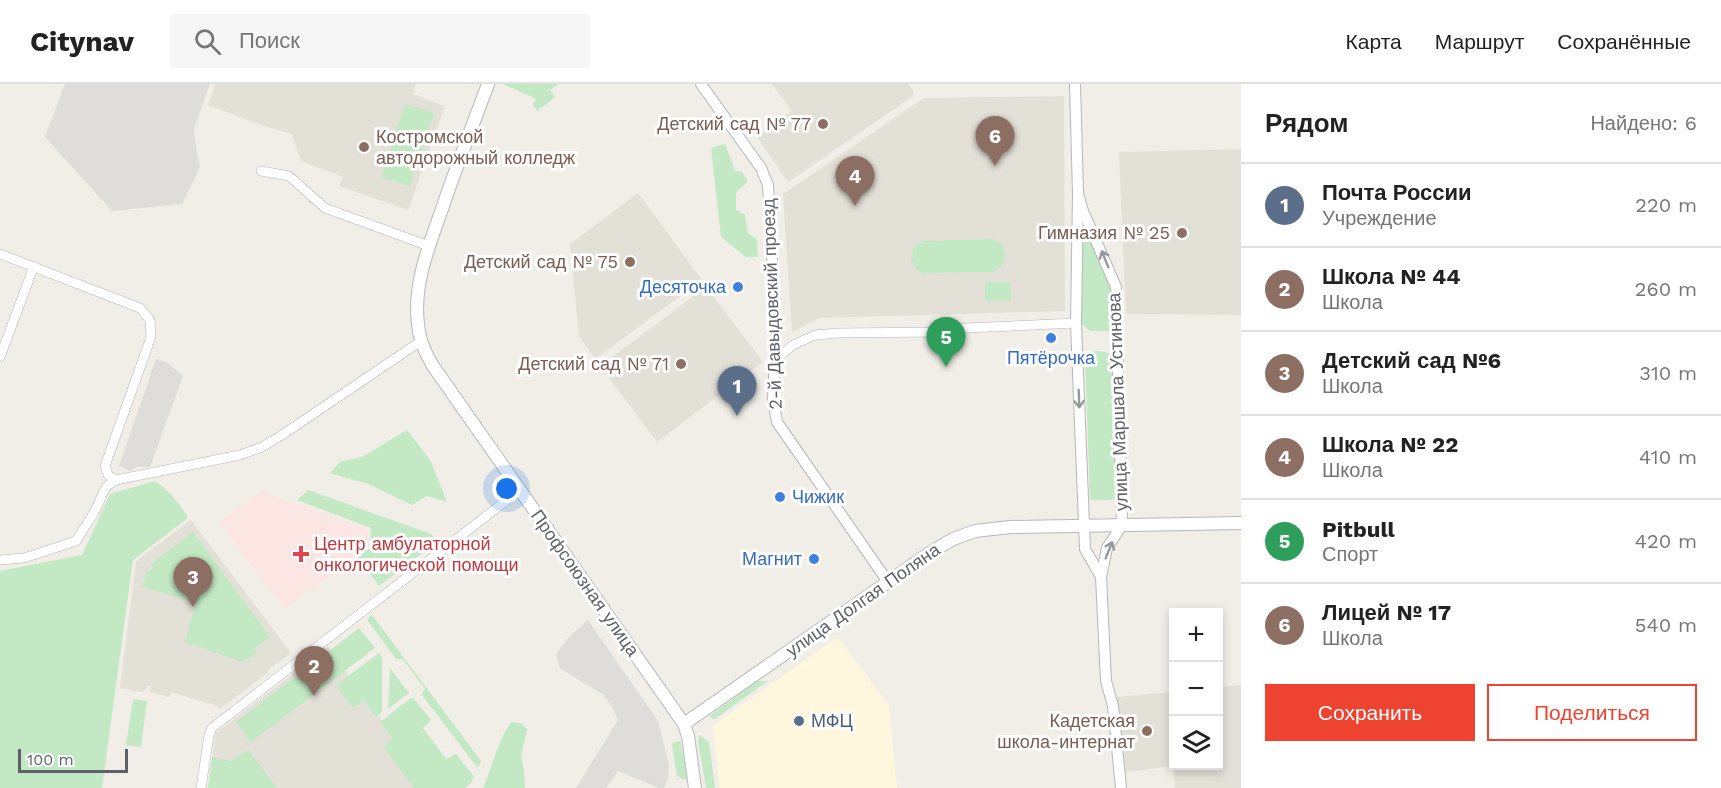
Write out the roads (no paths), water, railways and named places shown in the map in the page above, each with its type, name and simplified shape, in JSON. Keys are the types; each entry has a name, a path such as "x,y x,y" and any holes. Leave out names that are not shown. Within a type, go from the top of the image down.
{"main road":[{"name":"Профсоюзная улица","path":"488,84 421,271 417,302 421,341 433,366 684,724 688,736 695,788"},
{"name":"улица Долгая Поляна","path":"684,724 931,552 953,539 975,531 1010,527 1241,523"}],"street":[{"name":"2-й Давыдовский проезд","path":"701,84 765,176 769,201 776,359 773,400 777,422 888,582"},
{"name":"улица Маршала Устинова","path":"1075,84 1078,194 1076,323 1085,549 1101,577"},
{"path":"261,171 289,176 325,208 429,246"},
{"name":"улица Маршала Устинова","path":"1078,194 1083,211 1116,287 1122,525 1107,548 1101,577 1106,681 1113,706 1121,788"},
{"path":"0,254 140,308 150,320 151,337 105,466 108,475 116,480"},
{"path":"0,357 34,266"},
{"path":"776,359 800,341 815,335 940,332 966,328 1076,323"},
{"path":"0,560 24,558 76,541 107,486 116,480 240,455 262,447 421,341"},
{"path":"201,788 209,735 215,726 520,490"}],"place":[{"name":"Детский сад № 77","path":"823,124"},
{"name":"Костромской автодорожный колледж","path":"364,147"},
{"name":"Лицей № 17","path":"995,166"},
{"name":"Школа № 22","path":"855,206"},
{"name":"Гимназия № 25","path":"1182,233"},
{"name":"Детский сад № 75","path":"630,262"},
{"name":"Десяточка","path":"738,287"},
{"name":"Пятёрочка","path":"1051,338"},
{"name":"Детский сад № 71","path":"681,364"},
{"name":"Pitbull","path":"946,367"},
{"name":"Почта России","path":"737,416"},
{"name":"Чижик","path":"780,497"},
{"name":"Центр амбулаторной онкологической помощи","path":"301,554"},
{"name":"Магнит","path":"814,559"},
{"name":"Детский сад №6","path":"193,607"},
{"name":"Школа № 44","path":"314,696"},
{"name":"МФЦ","path":"799,721"},
{"name":"Кадетская школа-интернат","path":"1147,731"}]}
